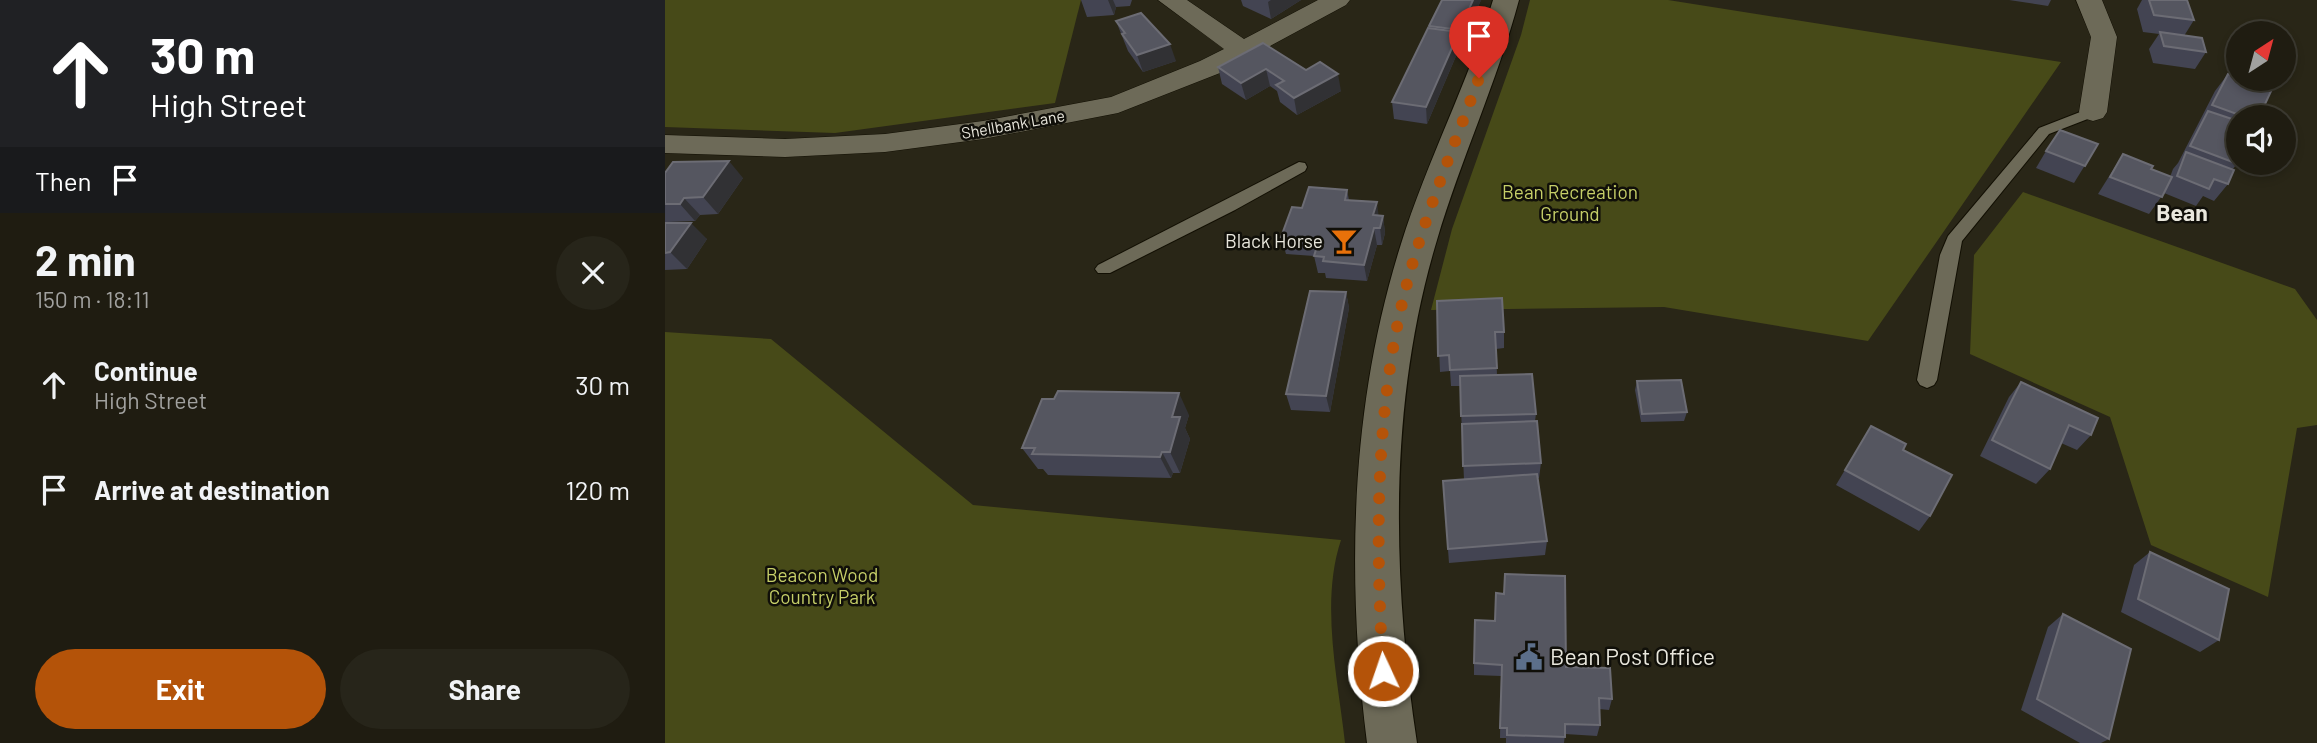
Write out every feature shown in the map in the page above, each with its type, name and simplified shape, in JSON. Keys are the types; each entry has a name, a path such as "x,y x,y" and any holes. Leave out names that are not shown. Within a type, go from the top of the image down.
{"main road":[{"path":"1392,743 1384,696 1376,550 1388,388 1410,274 1506,0"}],"street":[{"path":"1171,0 1218,35 1245,50"},
{"name":"Shellbank Lane","path":"665,144 785,148 885,143 983,130 1118,104 1180,81 1245,50 1337,0"},
{"path":"2089,0 2104,37 2093,112"}],"lane":[{"path":"1927,380 1954,240 1983,200 2000,184 2044,131 2093,112"},
{"path":"1104,269 1229,206 1299,167"}],"green space":[{"path":"665,0 1081,0 1055,103 835,133 665,127"},
{"name":"Bean Recreation Ground","path":"1530,0 1668,0 2061,62 1868,341 1664,307 1431,310 1452,229 1521,35"},
{"path":"2023,192 2295,289 2317,320 2317,425 2297,428 2268,597 2151,545 2110,417 1970,354 1974,255"},
{"name":"Beacon Wood Country Park","path":"665,332 771,339 973,505 1341,540 1335,564 1331,615 1345,743 665,743"}],"building":[{"path":"1442,0 1473,0 1460,30 1429,26"},
{"path":"2149,0 2187,0 2194,20 2154,15"},
{"path":"1141,13 1170,44 1137,55 1116,21"},
{"path":"1428,28 1459,32 1426,107 1392,102"},
{"path":"2160,32 2202,38 2206,52 2164,46"},
{"path":"1263,43 1306,70 1320,62 1338,74 1294,98 1276,85 1284,81 1266,69 1241,83 1218,67"},
{"path":"2226,78 2226,91 2271,91 2265,105 2226,105 2226,110 2212,105"},
{"path":"2208,111 2226,117 2226,160 2190,146"},
{"path":"2060,130 2098,144 2085,166 2046,151"},
{"path":"2186,152 2226,167 2226,175 2232,175 2228,184 2214,179 2209,189 2177,176"},
{"path":"2123,154 2172,177 2162,197 2110,177"},
{"path":"729,161 703,197 684,198 680,204 665,204 665,173 673,162"},
{"path":"1309,187 1347,190 1345,200 1377,202 1373,215 1383,216 1380,228 1374,228 1364,265 1323,261 1324,257 1314,256 1319,240 1281,237 1292,207 1302,208"},
{"path":"665,223 691,223 670,252 665,253"},
{"path":"1310,291 1346,292 1326,396 1286,394"},
{"path":"1502,298 1504,332 1495,332 1497,368 1450,370 1449,355 1438,356 1437,301"},
{"path":"1532,374 1536,414 1461,416 1460,376"},
{"path":"1681,380 1687,412 1642,414 1637,381"},
{"path":"2021,382 2098,418 2091,435 2069,425 2050,469 1992,440"},
{"path":"1058,391 1179,393 1172,417 1180,417 1170,452 1162,452 1160,457 1032,454 1035,448 1022,448 1042,399 1054,399"},
{"path":"1537,421 1541,463 1463,466 1462,424"},
{"path":"1871,426 1906,444 1903,450 1952,475 1930,516 1845,470"},
{"path":"1537,474 1547,541 1448,549 1443,481"},
{"path":"2150,552 2229,589 2219,640 2138,599"},
{"path":"1505,574 1565,576 1566,667 1610,668 1612,699 1599,698 1600,725 1565,724 1565,737 1507,735 1507,728 1500,728 1502,665 1474,663 1475,620 1495,621 1496,593 1504,594"},
{"path":"2063,614 2131,649 2109,739 2037,699"}],"place":[{"name":"Black Horse","path":"1344,241"},
{"name":"Bean Post Office","path":"1529,657"}],"district":[{"name":"Bean","path":"2182,213"}],"route":[{"path":"1383,671 1376,550 1388,388 1404,299 1417,249 1479,78"}]}
